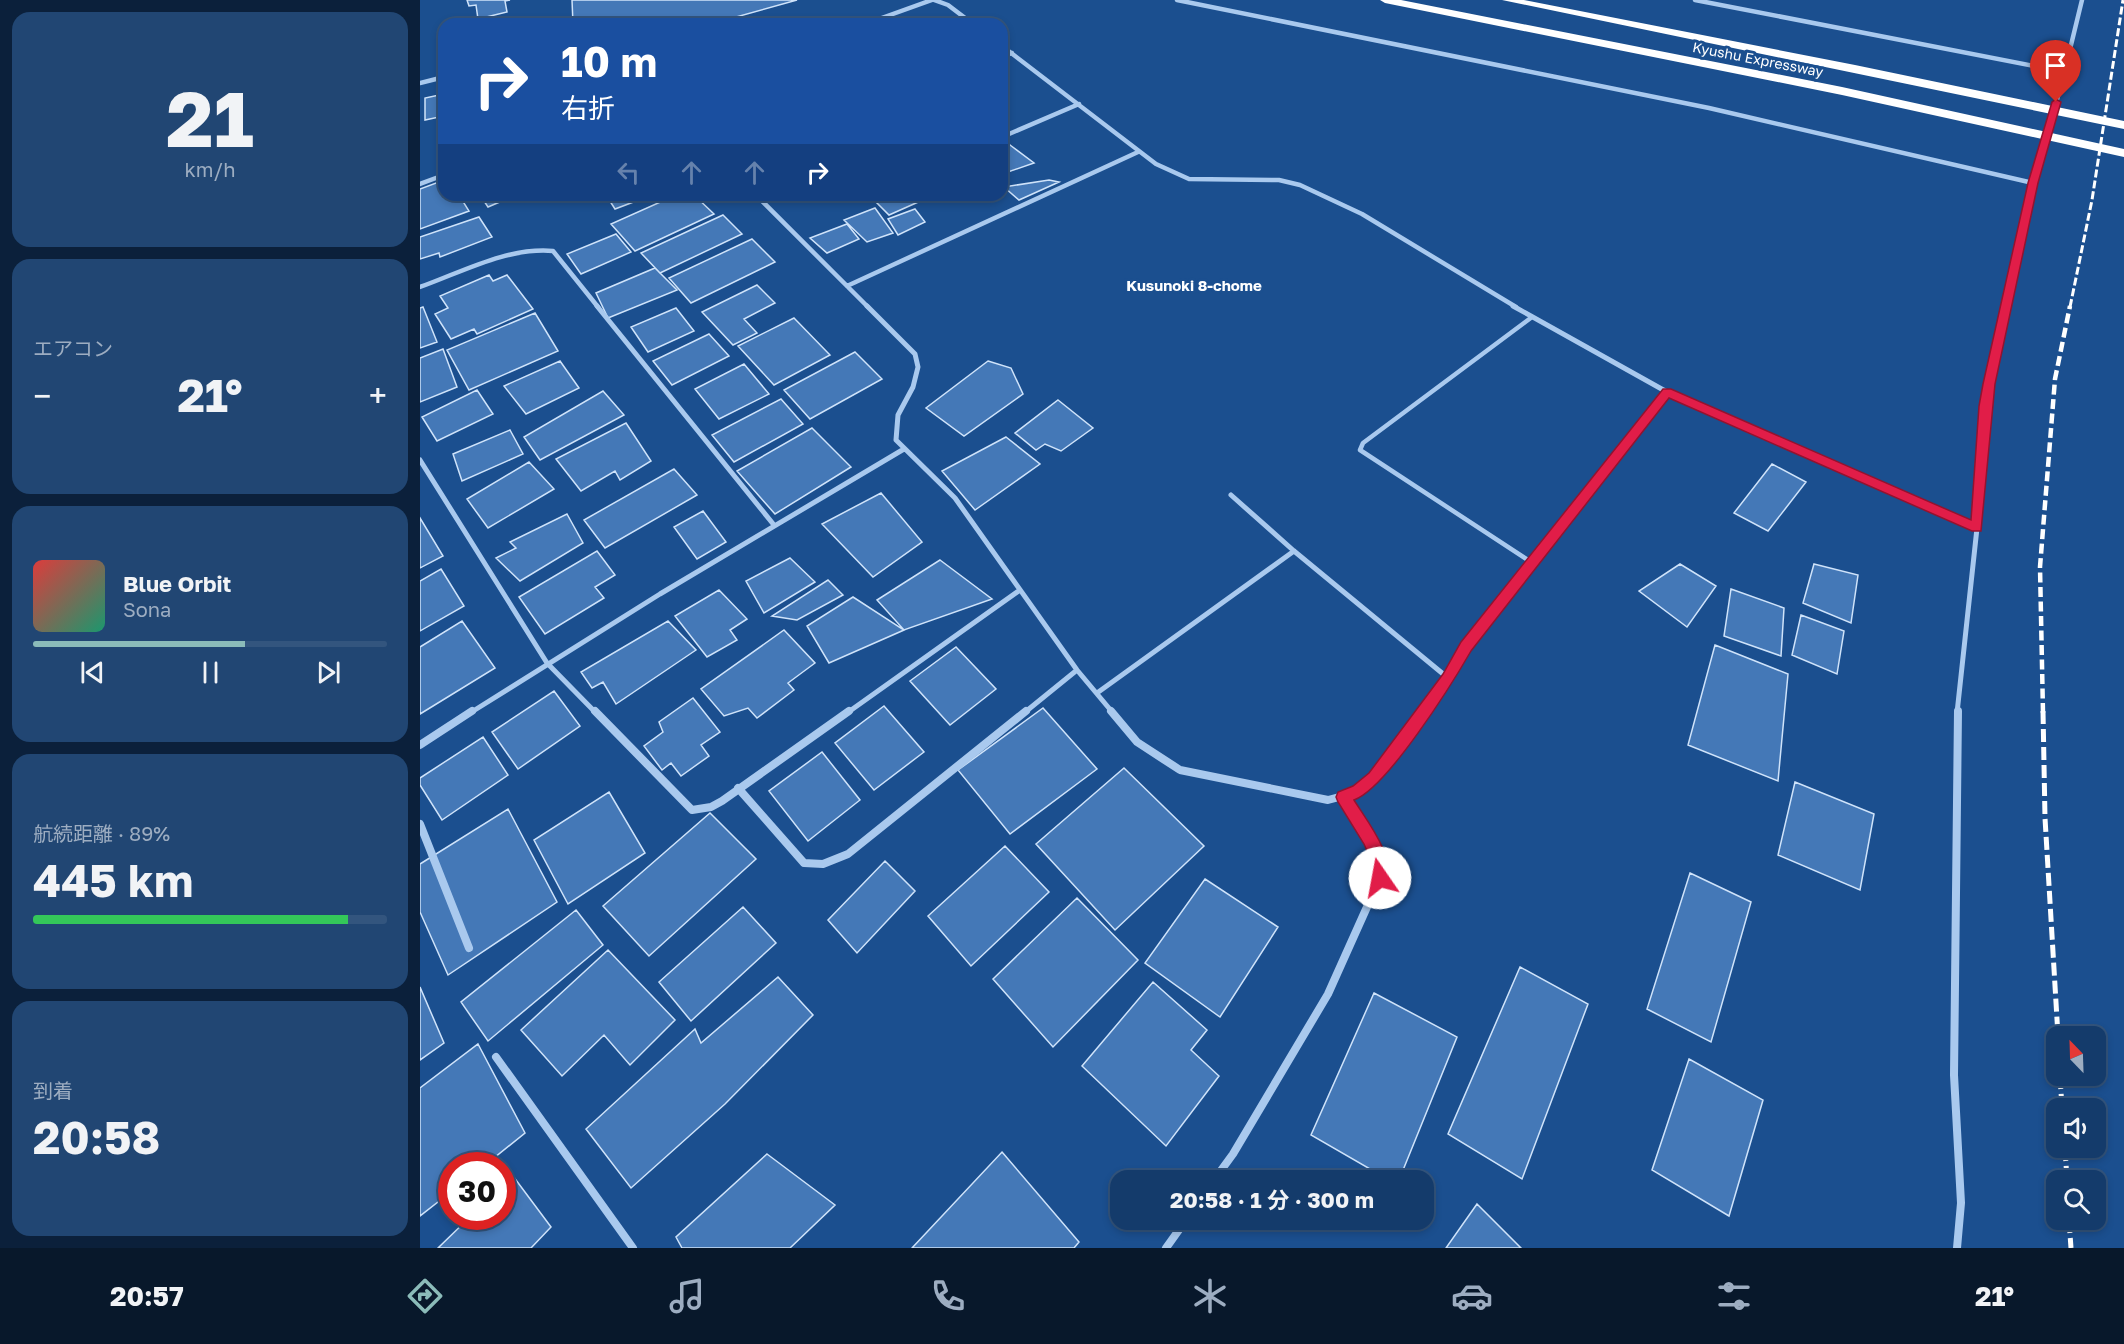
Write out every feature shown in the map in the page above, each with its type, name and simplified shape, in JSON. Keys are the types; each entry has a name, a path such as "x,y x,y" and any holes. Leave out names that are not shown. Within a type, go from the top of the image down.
{"highway":[{"name":"Kyushu Expressway","path":"1385,0 1842,91 2124,153"},
{"name":"Kyushu Expressway","path":"1507,0 1855,68 2124,125"}],"street":[{"path":"882,18 933,0 948,5 965,18"},
{"path":"1177,0 1709,108 2033,183"},
{"path":"1695,0 2065,72"},
{"path":"1957,1248 1961,1203 1954,1075 1956,727 1977,528 1985,406 2033,183 2065,72 2082,0"},
{"path":"1008,51 1156,164 1189,179 1279,180 1300,185 1362,214 1532,317 1667,392 1977,528"},
{"path":"1008,55 1012,54"},
{"path":"420,83 438,78"},
{"path":"1008,134 1079,104"},
{"path":"847,286 1138,152"},
{"path":"420,184 438,178"},
{"path":"762,201 915,354 920,367 917,379 894,418 896,440 955,498 1077,670 1137,742 1179,770 1328,800 1358,792 1375,778 1448,678 1466,647 1667,392"},
{"path":"420,287 522,251 541,248 553,250 774,525"},
{"path":"420,745 547,663 904,449"},
{"path":"420,460 547,663 684,806 692,810 711,807 1020,590"},
{"path":"1231,495 1294,551 1448,678"},
{"path":"1097,693 1294,551"},
{"path":"738,788 804,863 823,864 848,854 1077,670"},
{"path":"1221,1170 1328,994 1380,878 1378,858 1343,797"},
{"path":"420,824 469,948"},
{"path":"496,1058 633,1248"},
{"path":"1166,1248 1179,1230"}],"lane":[{"path":"1532,317 1363,443 1360,450 1376,464 1532,562"}],"building":[{"path":"467,0 510,0 505,1 507,12 482,18 478,18 476,5 469,6"},
{"path":"572,0 797,0 732,18 573,18"},
{"path":"438,95 438,117 425,120 425,98"},
{"path":"1010,145 1034,163 1008,172 1008,146"},
{"path":"1049,180 1059,182 1019,200 1008,190 1008,186"},
{"path":"438,182 438,201 463,201 469,211 420,229 420,189"},
{"path":"484,201 502,201 488,207"},
{"path":"610,201 636,201 615,209"},
{"path":"663,201 700,201 714,214 635,251 611,224"},
{"path":"875,201 920,201 889,215"},
{"path":"875,208 893,233 867,242 844,220"},
{"path":"915,209 925,222 898,235 888,219"},
{"path":"723,215 742,234 660,273 641,253"},
{"path":"479,217 492,237 440,257 439,253 420,259 420,237"},
{"path":"847,224 859,239 827,253 810,238"},
{"path":"616,234 631,252 581,274 567,254"},
{"path":"752,239 775,262 691,303 669,278"},
{"path":"655,268 677,290 608,318 596,293"},
{"path":"489,275 493,281 507,275 533,309 477,334 474,329 451,339 435,314 448,308 440,296"},
{"path":"757,285 775,303 744,319 757,333 733,345 702,312"},
{"path":"423,307 437,342 420,348 420,308"},
{"path":"676,308 694,331 648,352 631,327"},
{"path":"535,313 558,351 469,390 447,350"},
{"path":"794,318 830,355 774,385 738,346"},
{"path":"709,334 729,356 672,385 653,361"},
{"path":"443,349 457,387 420,402 420,358"},
{"path":"855,352 882,379 810,419 784,390"},
{"path":"560,361 579,388 526,414 504,386"},
{"path":"988,361 1011,368 1023,394 964,436 926,408"},
{"path":"744,364 769,394 719,419 695,389"},
{"path":"477,390 493,414 437,441 422,417"},
{"path":"603,391 624,415 540,460 524,437"},
{"path":"781,399 803,424 734,462 712,435"},
{"path":"1058,400 1093,428 1061,451 1045,444 1036,450 1015,433"},
{"path":"626,423 651,461 620,480 615,471 581,491 556,459"},
{"path":"812,428 851,467 775,514 737,471"},
{"path":"510,430 523,454 462,481 453,454"},
{"path":"1006,437 1040,464 975,510 942,471"},
{"path":"529,462 554,489 488,528 467,499"},
{"path":"1772,464 1806,482 1768,531 1734,513"},
{"path":"674,469 697,495 605,548 584,520"},
{"path":"881,493 922,542 873,577 822,524"},
{"path":"703,511 726,542 697,559 674,527"},
{"path":"567,514 583,543 520,581 496,558 516,548 510,542"},
{"path":"420,518 443,556 420,568"},
{"path":"597,551 615,575 595,587 604,598 545,634 519,597"},
{"path":"790,558 815,582 764,613 746,581"},
{"path":"940,560 992,599 904,630 877,600"},
{"path":"1680,564 1716,586 1687,627 1639,591"},
{"path":"1814,564 1858,575 1851,623 1803,603"},
{"path":"441,569 464,606 420,631 420,581"},
{"path":"828,580 843,595 797,620 772,616"},
{"path":"1731,589 1784,608 1781,656 1724,636"},
{"path":"719,590 747,619 730,630 737,640 707,657 675,616"},
{"path":"853,597 904,630 829,663 807,626"},
{"path":"1801,615 1844,631 1837,674 1792,655"},
{"path":"462,621 495,668 420,714 420,647"},
{"path":"668,621 696,650 616,704 603,682 592,688 581,672"},
{"path":"784,630 815,663 788,683 794,690 757,718 748,708 724,716 701,689"},
{"path":"1715,645 1788,674 1778,781 1688,745"},
{"path":"956,647 996,689 950,725 910,681"},
{"path":"554,691 580,726 518,769 492,732"},
{"path":"693,698 720,732 701,745 709,756 681,776 671,763 662,770 644,746 663,732 659,722"},
{"path":"884,706 924,752 874,790 835,743"},
{"path":"1043,708 1097,769 1010,834 958,770"},
{"path":"483,737 508,775 442,820 420,785 420,778"},
{"path":"822,752 860,800 808,841 769,791"},
{"path":"1124,768 1204,846 1115,930 1036,844"},
{"path":"1795,782 1874,814 1860,890 1778,855"},
{"path":"609,792 645,853 568,904 534,840"},
{"path":"508,809 557,902 448,975 420,912 420,864"},
{"path":"710,813 756,859 649,956 603,906"},
{"path":"1005,846 1049,892 971,966 928,916"},
{"path":"885,861 915,891 857,953 828,920"},
{"path":"1690,873 1751,902 1711,1042 1647,1009"},
{"path":"1205,879 1278,927 1220,1017 1145,963"},
{"path":"1077,898 1138,960 1053,1047 993,979"},
{"path":"743,907 776,943 691,1021 659,982"},
{"path":"576,910 603,945 488,1041 461,1002"},
{"path":"608,950 675,1020 630,1065 604,1035 562,1076 521,1030"},
{"path":"1520,967 1588,1004 1522,1179 1448,1134"},
{"path":"778,977 813,1015 725,1104 631,1188 586,1129 695,1029 701,1043"},
{"path":"1153,982 1207,1030 1191,1050 1219,1076 1166,1146 1082,1066"},
{"path":"420,987 444,1043 420,1060"},
{"path":"1374,993 1457,1037 1403,1170 1372,1170 1311,1135"},
{"path":"478,1044 525,1133 501,1152 438,1152 438,1202 420,1216 420,1088"},
{"path":"1689,1059 1763,1100 1729,1216 1652,1170"},
{"path":"1002,1152 1079,1242 1074,1248 912,1248"},
{"path":"767,1154 835,1205 790,1248 682,1248 676,1237"},
{"path":"516,1180 551,1227 531,1248 438,1248 457,1230 516,1230"},
{"path":"1477,1204 1521,1248 1446,1248"}],"railway":[{"path":"2070,307 2092,200 2123,0"},
{"path":"2043,713 2040,567 2055,379 2070,306"},
{"path":"2043,711 2045,818 2057,1026"},
{"path":"2061,1086 2061,1098"},
{"path":"2066,1158 2066,1170"},
{"path":"2070,1230 2071,1248"}],"district":[{"name":"Kusunoki 8-chome","path":"1194,285"}],"route":[{"path":"1380,878 1378,858 1343,797 1358,792 1375,778 1448,678 1466,647 1667,392 1977,528 1985,406 1989,384 2001,320 2033,183 2056,102"}]}
